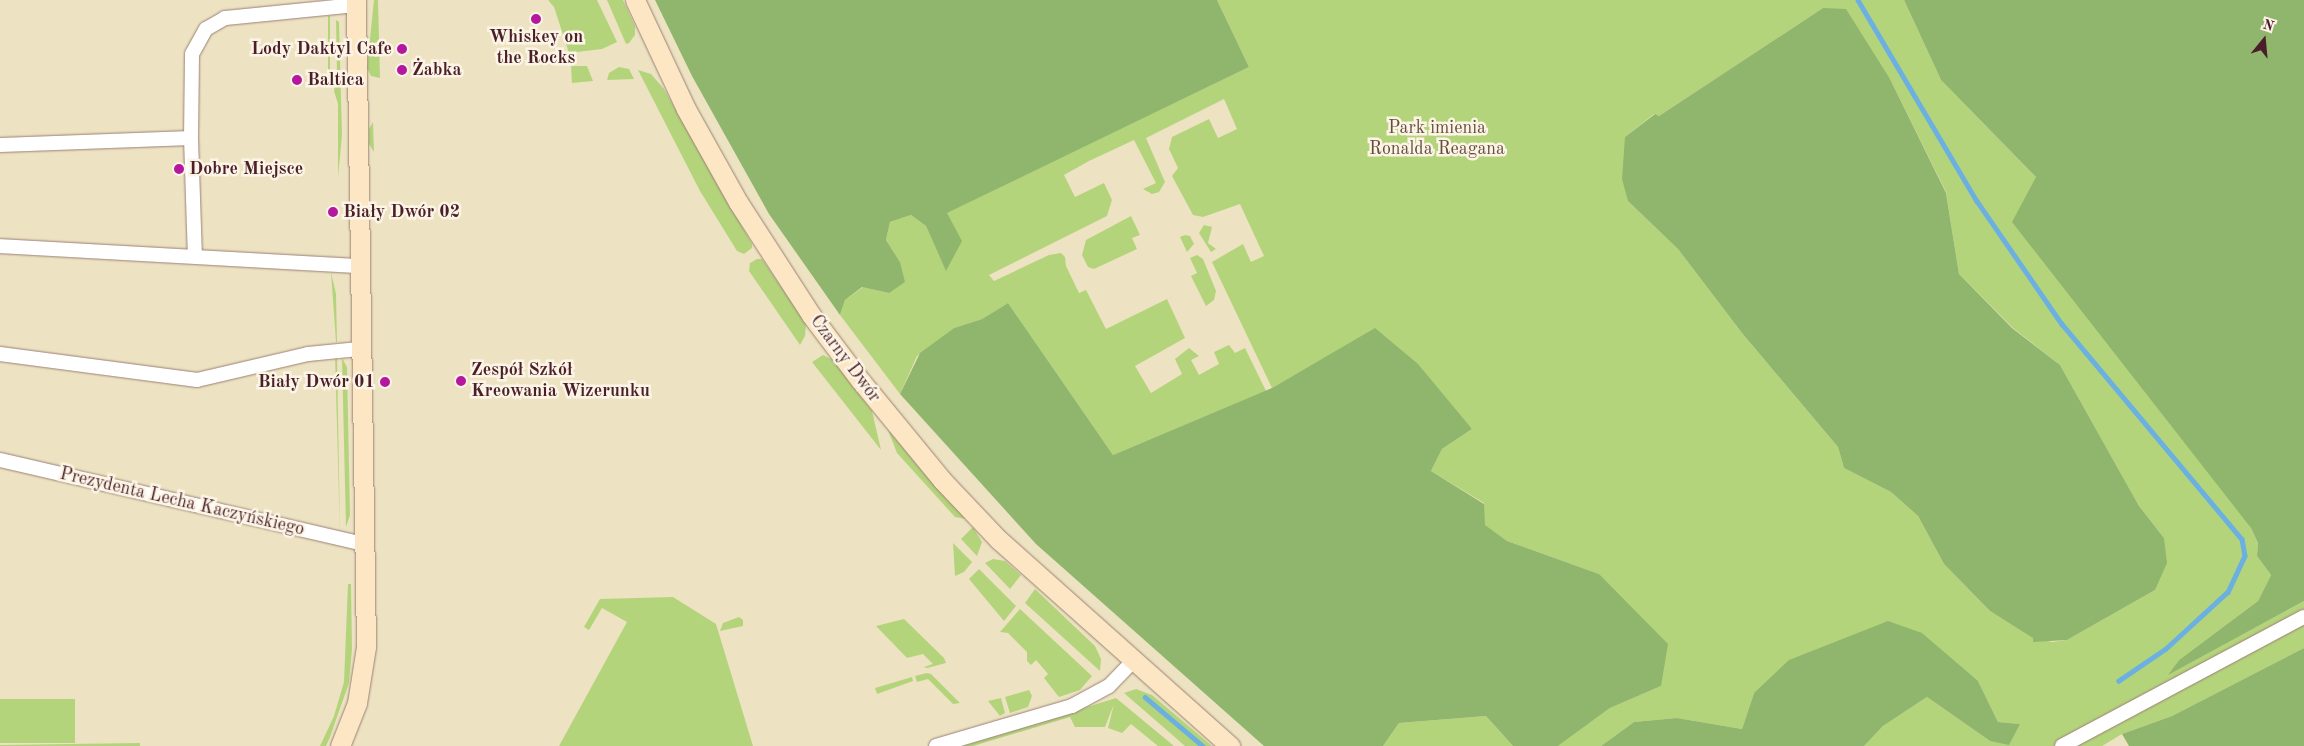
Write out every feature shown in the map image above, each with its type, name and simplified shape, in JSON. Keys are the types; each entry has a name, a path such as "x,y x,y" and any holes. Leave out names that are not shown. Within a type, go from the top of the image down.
{"main road":[{"name":"Czarny Dwór","path":"635,0 686,109 738,202 811,315 860,380 977,517 1132,662 1230,746"},
{"path":"340,746 362,685 365,609 359,349 356,2"}],"street":[{"path":"196,256 191,138 192,54 206,30 225,18 356,2"},
{"path":"0,145 191,138"},
{"path":"0,246 358,266"},
{"path":"0,354 197,380 308,354 359,349"},
{"name":"Prezydenta Lecha Kaczyńskiego","path":"0,460 364,544"},
{"path":"2062,746 2304,617"},
{"path":"936,746 1072,706 1109,686 1132,662"}],"green space":[{"path":"374,0 378,0 380,78 371,76 367,68"},
{"path":"548,0 597,0 617,42 602,49 569,53 554,7"},
{"path":"607,0 623,0 635,26 635,35 629,43 626,44"},
{"path":"655,0 1217,0 1249,67 947,213 962,241 946,271 926,226 911,215 890,222 886,240 900,262 905,282 889,293 862,287 845,300 840,315 769,214 692,76"},
{"name":"Park imienia Ronalda Reagana","path":"1217,0 1904,0 1941,80 2036,177 2251,528 2258,543 2257,556 2271,575 2258,601 2179,660 2169,674 2304,601 2304,648 2172,716 2122,734 2102,746 1864,746 1883,726 1927,697 1990,741 2020,724 1998,722 1978,681 1754,693 1742,729 1677,718 1634,722 1601,746 1558,746 1610,708 1661,686 1599,574 1507,541 1484,525 1484,503 1431,471 1442,449 1472,429 1375,329 1272,388 1212,262 1243,244 1251,262 1264,256 1240,204 1203,217 1193,215 1172,176 1178,168 1169,149 1172,137 1209,119 1218,138 1237,129 1224,99 1146,138 1165,182 1159,192 1152,194 1143,189 1156,183 1134,140 1089,161 1064,175 1075,197 1104,183 1112,200 1107,216 989,275 994,281 1049,255 1061,253 1065,257 1066,266 1079,293 1086,290 1106,329 1167,299 1185,338 1135,366 1151,393 1182,374 1175,359 1189,348 1199,356 1191,360 1199,375 1219,364 1214,352 1229,345 1235,353 1245,348 1266,391 1113,455 1008,303 982,319 954,328 917,356 900,394 840,315 845,300 863,287 889,293 900,262 886,240 890,222 911,215 926,226 946,270 946,213 1249,67","holes":["1823,8 1890,79 1946,192 1959,274 2013,328 2060,365 2139,506 2164,538 2155,590 2067,640 2052,642 2034,638 1990,611 1944,564 1918,516 1891,492 1844,468 1838,447 1742,333 1678,249 1628,201 1625,137 1654,114 1659,116"]},
{"path":"1904,0 2304,0 2304,601 2168,675 2179,660 2258,601 2271,575 2257,556 2258,543 2251,528 2012,222 2036,177 1941,80"},
{"path":"1823,8 1846,9 1890,79 1946,193 1959,274 2012,328 2060,365 2139,506 2164,538 2167,563 2155,590 2067,640 2033,642 2033,638 1990,611 1944,564 1918,516 1891,492 1844,468 1838,447 1742,333 1678,249 1628,201 1622,179 1625,137 1655,114 1659,116"},
{"path":"328,16 330,16 330,76 328,76"},
{"path":"336,20 339,22 342,135 338,177 338,104 334,91 337,73"},
{"path":"571,66 587,66 593,81 572,83"},
{"path":"619,67 629,69 634,79 607,80 609,73"},
{"path":"638,70 651,74 664,89 752,244 752,248 744,254 737,251 700,191"},
{"path":"373,122 374,152 369,144 369,129"},
{"path":"1131,216 1140,235 1132,238 1137,249 1094,269 1088,267 1082,255 1086,240"},
{"path":"1204,225 1212,227 1208,243 1216,249 1211,252 1199,233"},
{"path":"1190,236 1194,244 1187,252 1180,237"},
{"path":"1197,255 1203,259 1216,291 1214,300 1206,306 1191,276 1197,273 1190,258"},
{"path":"757,259 762,259 806,323 805,336 800,345 749,271 750,263"},
{"path":"331,272 336,294 337,342 336,342"},
{"path":"1008,303 1113,455 1272,388 1375,328 1418,364 1472,429 1442,449 1431,471 1484,504 1485,525 1507,541 1599,574 1668,644 1661,686 1610,708 1558,746 1513,746 1486,716 1399,723 1383,746 1264,746 1036,544 900,394 920,353 954,328 982,319"},
{"path":"335,354 337,355 340,535"},
{"path":"823,355 833,360 872,411 881,450 812,362"},
{"path":"342,358 347,367 350,515 346,527"},
{"path":"888,430 966,519 955,517 897,453"},
{"path":"973,527 982,542 977,556 961,539"},
{"path":"953,543 972,562 964,572 955,576"},
{"path":"993,559 1005,561 1021,575 1010,589 985,563"},
{"path":"979,569 1016,606 1004,621 969,579"},
{"path":"348,584 351,584 352,649 349,683 326,746 320,746 334,716 344,682"},
{"path":"1035,589 1095,646 1101,659 1100,671 1025,603"},
{"path":"673,597 716,624 753,746 559,746 627,622 602,608 589,630 584,627 600,599"},
{"path":"1020,609 1092,676 1080,690 1059,697 1044,678 1048,674 1036,660 1031,665 1027,661 1027,652 1008,633 1000,632"},
{"path":"739,617 743,620 743,626 720,631 723,623"},
{"path":"904,619 944,658 946,663 927,668 924,667 933,664 923,654 907,658 876,626"},
{"path":"1888,621 1922,633 1978,681 1998,722 2020,724 2009,745 1990,741 1927,697 1883,726 1864,746 1601,746 1634,722 1677,718 1742,729 1754,693 1789,660"},
{"path":"2304,648 2304,746 2129,746 2122,734 2172,716"},
{"path":"931,674 960,703 953,704 928,679 917,682 915,676"},
{"path":"912,677 913,681 877,694 875,688"},
{"path":"1136,689 1152,695 1212,746 1185,746 1124,693"},
{"path":"1029,690 1032,696 1028,707 1010,713 1005,697"},
{"path":"1001,698 1005,713 1000,716 988,701"},
{"path":"1116,698 1174,746 1158,746 1131,724 1122,733 1108,728 1114,704 1105,727 1075,727 1070,717 973,746 963,746"},
{"path":"0,699 75,699 75,743 0,743"},
{"path":"1486,716 1513,746 1383,746 1399,723"},
{"path":"140,743 140,746 0,746 0,745"}],"waterway":[{"path":"1858,0 1977,201 2062,324 2242,539 2245,556 2228,592 2166,649 2119,681"},
{"path":"1145,697 1203,746"}],"place":[{"name":"Whiskey on the Rocks","path":"536,19"},
{"name":"Lody Daktyl Cafe","path":"402,49"},
{"name":"Żabka","path":"402,70"},
{"name":"Baltica","path":"297,80"},
{"name":"Dobre Miejsce","path":"179,169"},
{"name":"Biały Dwór 02","path":"333,212"},
{"name":"Zespół Szkół Kreowania Wizerunku","path":"461,381"},
{"name":"Biały Dwór 01","path":"385,382"}]}
